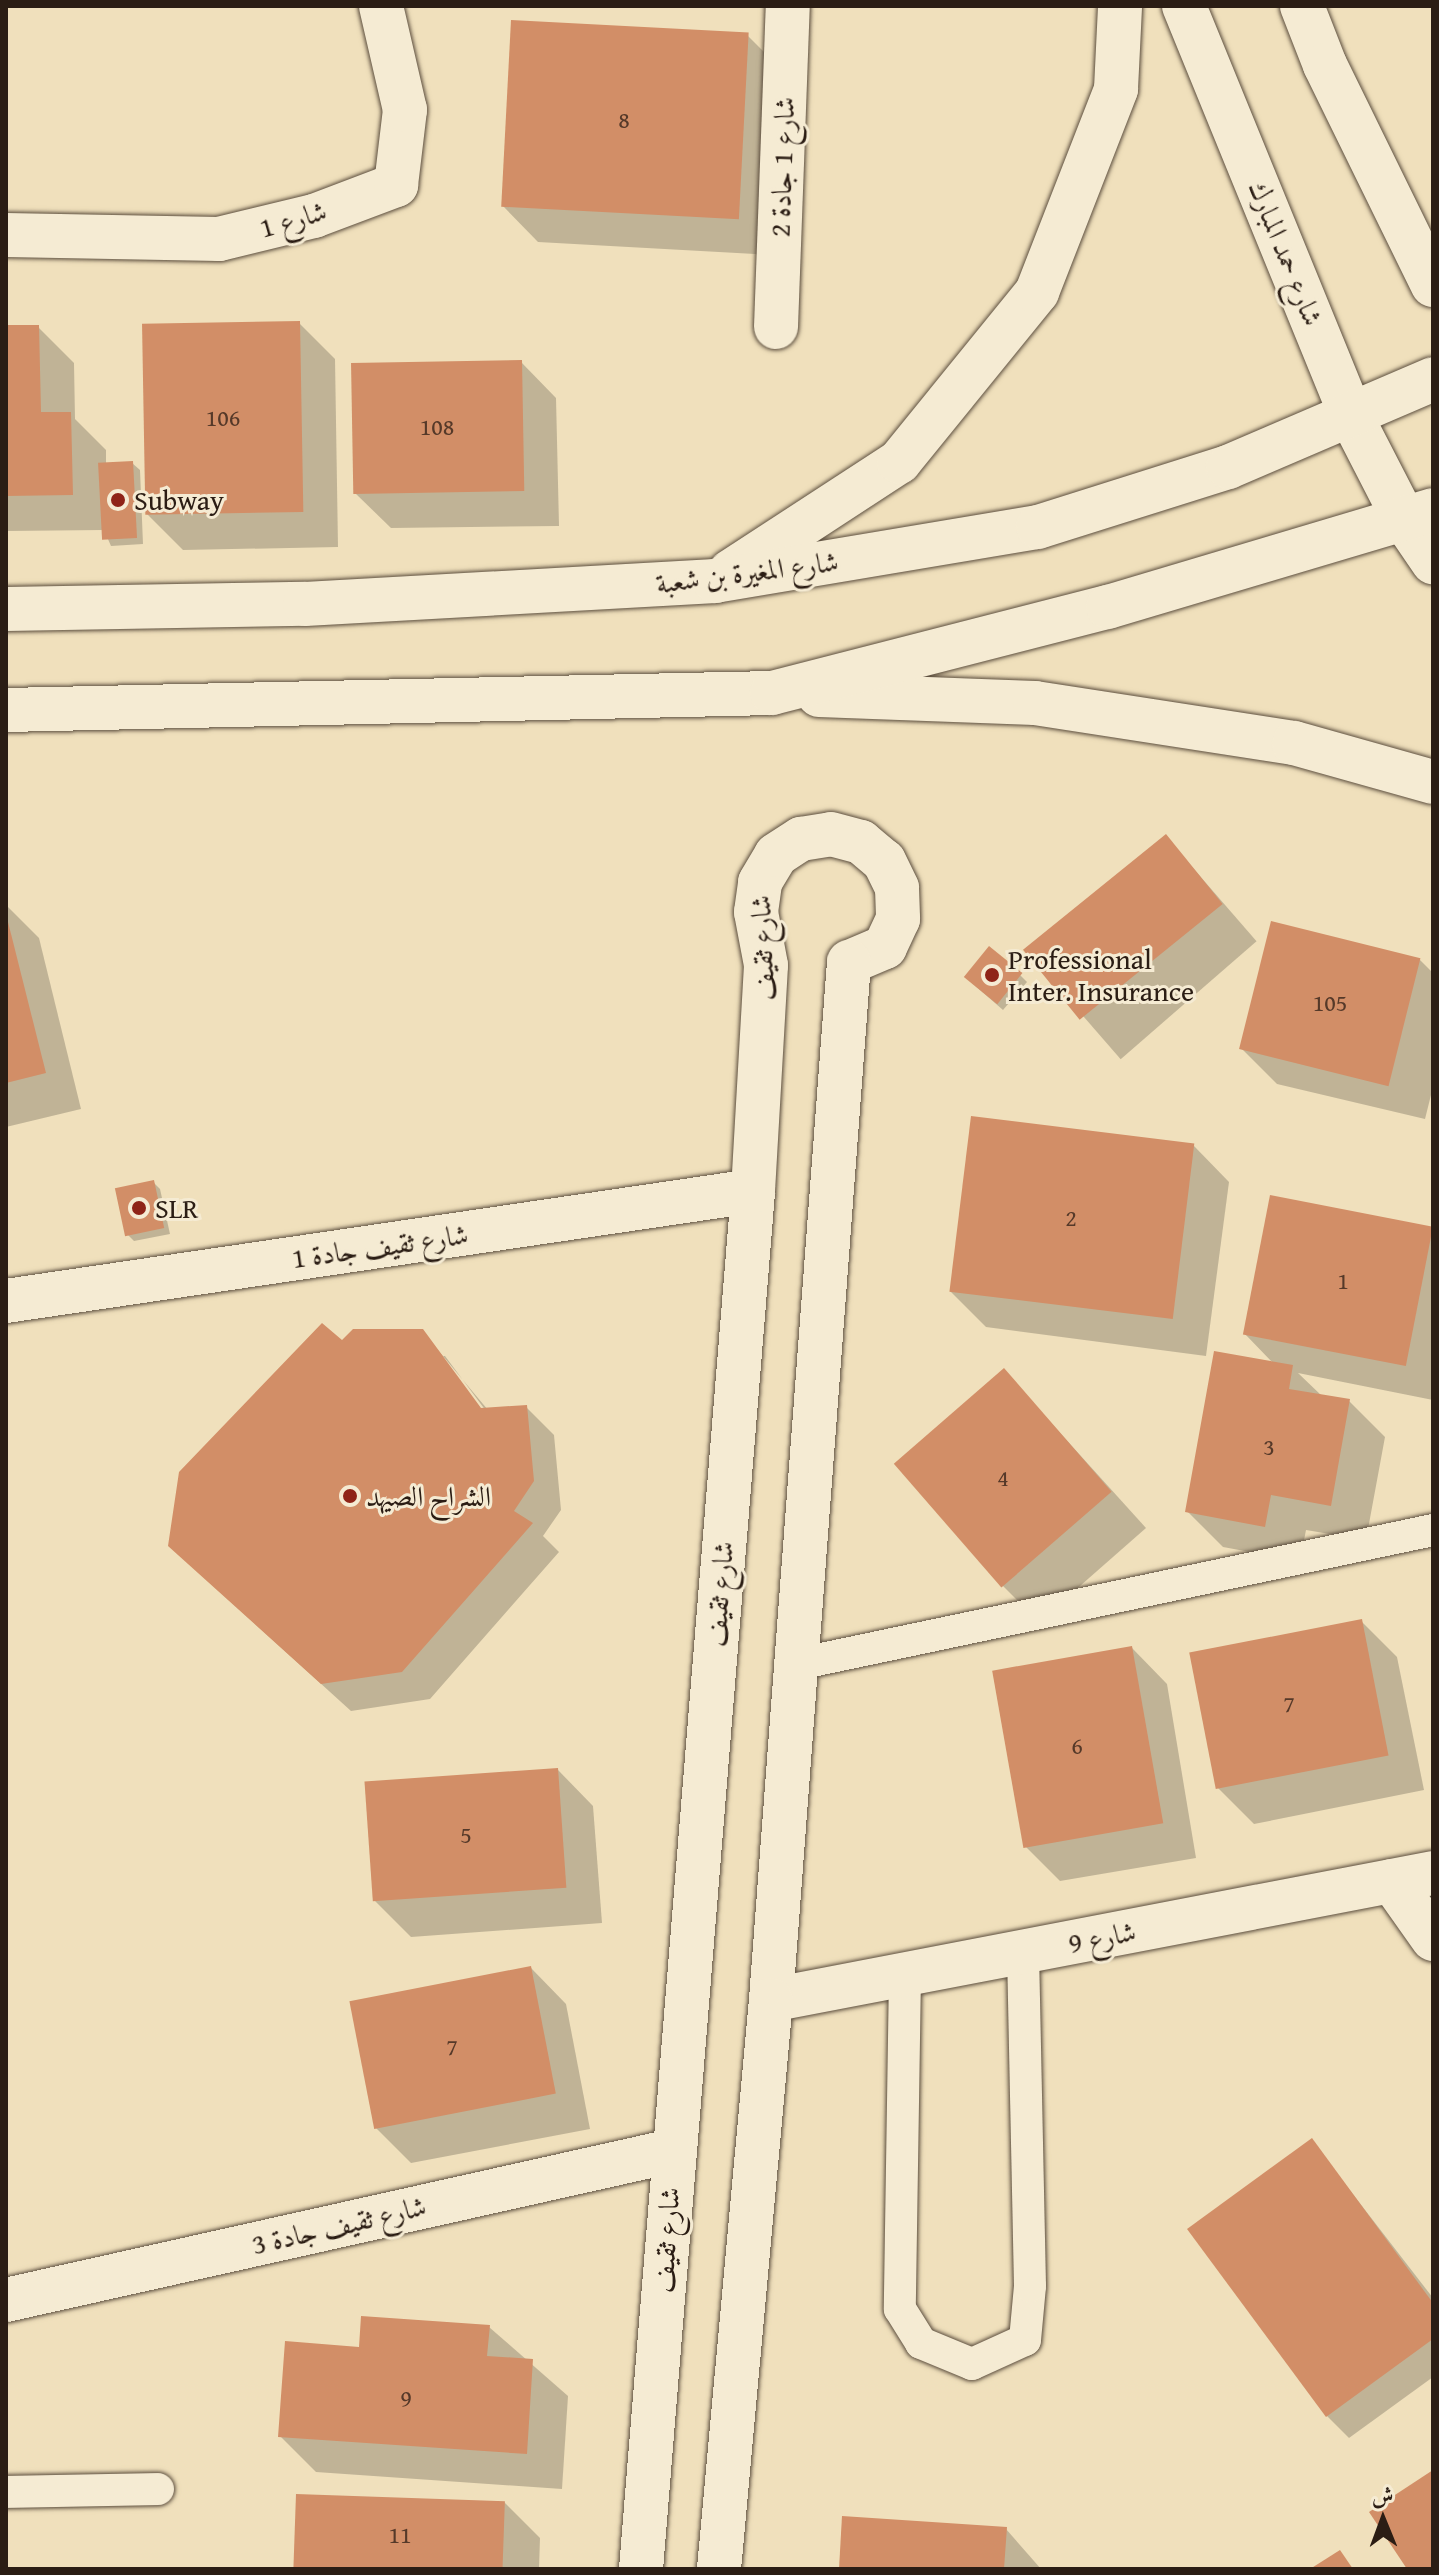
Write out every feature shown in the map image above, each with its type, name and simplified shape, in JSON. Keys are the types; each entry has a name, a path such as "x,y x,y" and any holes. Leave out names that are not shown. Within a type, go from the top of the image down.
{"street":[{"name":"شارع 1","path":"6,235 219,239 314,216 396,185 405,110 381,6"},
{"name":"شارع 1 جادة 2","path":"776,327 788,6"},
{"path":"715,581 899,462 1037,292 1116,89 1120,6"},
{"name":"شارع حمد المبارك","path":"1184,6 1352,418"},
{"path":"1302,6 1325,65 1433,285"},
{"path":"1433,379 1352,418 1419,516 1433,562"},
{"name":"شارع المغيرة بن شعبة","path":"6,609 305,604 715,581 1038,527 1228,467 1352,418"},
{"path":"772,693 1108,607 1419,516"},
{"path":"6,710 772,693 1035,703 1294,743 1433,782"},
{"name":"شارع ثقيف","path":"641,2569 672,2151 753,1191 766,965 756,912 760,882 776,855 801,839 831,834 861,842 884,861 897,888 898,919 885,947 849,962 793,1665 771,2000 719,2569"},
{"name":"شارع ثقيف جادة 1","path":"6,1301 753,1191"},
{"path":"1413,1877 1433,1939"},
{"name":"شارع 9","path":"771,2000 1413,1877"},
{"name":"شارع ثقيف جادة 3","path":"6,2300 672,2151"}],"lane":[{"path":"793,1665 1433,1530"},
{"path":"905,1975 900,2309 921,2343 972,2364 1025,2340 1030,2286 1023,1953"},
{"path":"6,2492 158,2489"}],"building":[{"path":"511,20 749,32 739,219 501,207"},
{"path":"300,321 303,512 145,515 142,324"},
{"path":"6,325 39,325 41,412 71,412 73,495 6,496"},
{"path":"522,360 524,491 353,494 351,363"},
{"name":"Subway","path":"133,461 137,538 102,540 98,463"},
{"path":"1166,834 1223,904 1080,1020 1023,950"},
{"path":"6,914 46,1073 6,1083"},
{"path":"1271,921 1420,958 1388,1086 1239,1049"},
{"name":"Professional Inter. Insurance","path":"989,946 1022,973 997,1004 964,977"},
{"path":"971,1116 1194,1143 1173,1319 949,1292"},
{"name":"SLR","path":"154,1180 164,1228 125,1236 115,1188"},
{"path":"1270,1195 1433,1227 1406,1366 1243,1334"},
{"name":"الشراح الصيهد","path":"322,1323 342,1340 353,1329 423,1329 481,1408 527,1405 534,1481 514,1511 533,1523 402,1672 321,1684 168,1546 179,1472"},
{"path":"1214,1351 1293,1365 1289,1389 1350,1399 1331,1506 1271,1495 1265,1527 1185,1512"},
{"path":"1004,1368 1112,1492 1001,1588 894,1464"},
{"path":"1362,1619 1389,1755 1216,1789 1189,1653"},
{"path":"1132,1646 1163,1823 1023,1848 992,1671"},
{"path":"558,1768 566,1888 373,1901 364,1782"},
{"path":"531,1966 556,2094 374,2129 349,2001"},
{"path":"1312,2138 1433,2303 1433,2339 1326,2417 1187,2229"},
{"path":"361,2316 490,2325 487,2356 533,2359 527,2454 278,2437 285,2341 359,2347"},
{"path":"1433,2470 1433,2569 1407,2569 1369,2512"},
{"path":"296,2494 505,2501 503,2569 293,2569"},
{"path":"842,2516 1007,2527 1004,2569 839,2569"},
{"path":"1340,2550 1353,2569 1310,2569"}],"place":[{"name":"Subway","path":"118,500"},
{"name":"Professional Inter. Insurance","path":"992,975"},
{"name":"SLR","path":"139,1208"},
{"name":"الشراح الصيهد","path":"350,1496"}]}
